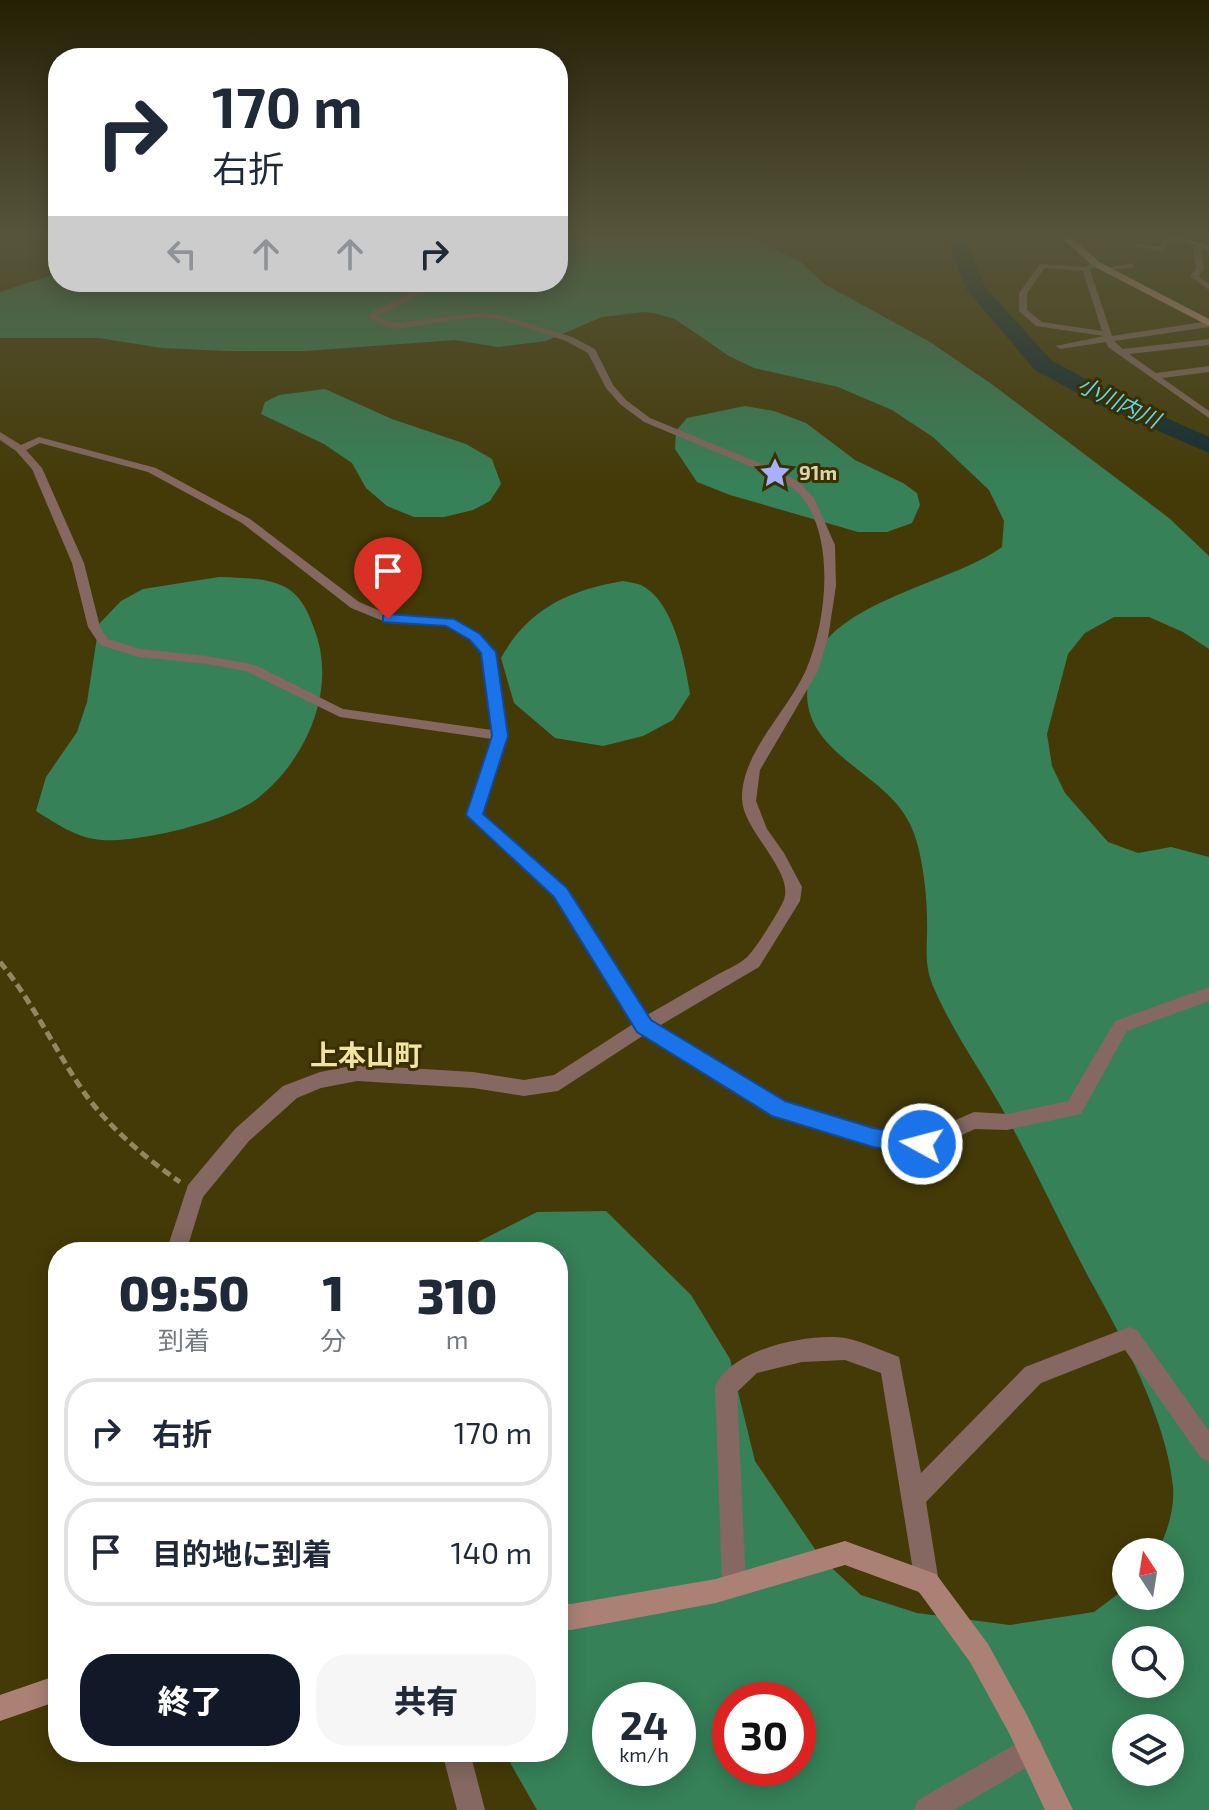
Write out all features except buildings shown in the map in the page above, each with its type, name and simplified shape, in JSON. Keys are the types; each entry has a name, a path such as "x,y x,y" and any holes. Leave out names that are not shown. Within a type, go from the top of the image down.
{"street":[{"path":"376,319 394,326 443,319"},
{"path":"179,1242 195,1192 252,1126 290,1092 320,1080 357,1073 473,1080 524,1088 558,1083 644,1026 753,962 792,901 794,887 779,857 760,831 749,801 753,770 812,671 822,638 830,586 829,545 810,500 795,484 775,473 647,420 623,402 609,386 592,351 569,339 509,319"},
{"path":"1033,319 1039,324 1108,336"},
{"path":"1105,319 1111,345 1209,415"},
{"path":"1060,346 1108,336 1209,324"},
{"path":"1121,352 1209,342"},
{"path":"1153,376 1209,369"},
{"path":"1190,401 1209,398"},
{"path":"0,435 20,449 37,468 78,563 94,627 104,642 139,653 250,668 340,713 500,736"},
{"path":"20,449 39,440 152,470 246,521 355,605 388,619 449,622 475,637 488,652 500,736 474,815 560,892 644,1026 780,1109 873,1137 922,1144 974,1120 1007,1122 1074,1108 1121,1026 1209,994"},
{"path":"913,1498 1033,1375 1129,1338 1209,1450"},
{"path":"734,1585 726,1387 751,1364 802,1351 845,1349 891,1365 927,1583 979,1653 1059,1810"},
{"path":"568,1617 734,1585 845,1553 927,1583"},
{"path":"0,1708 48,1691"},
{"path":"928,1810 1030,1750"},
{"path":"459,1762 471,1810"}],"path":[{"path":"0,962 19,984 83,1091 158,1167 195,1192"}],"green space":[{"path":"0,319 596,319 546,341 498,347 455,340 305,351 228,351 162,348 99,338 0,338"},
{"path":"676,319 889,319 930,342 993,385 1169,518 1209,556 1209,649 1183,632 1149,617 1114,617 1085,633 1068,654 1047,734 1052,766 1065,793 1108,842 1138,853 1171,847 1209,857 1209,1810 537,1810 510,1762 568,1762 568,1242 478,1242 537,1212 606,1211 691,1295 730,1359 755,1461 821,1558 861,1595 917,1613 1010,1625 1094,1612 1112,1598 1112,1610 1184,1610 1184,1538 1164,1538 1170,1521 1173,1487 1162,1434 1141,1380 1016,1134 933,986 927,961 923,871 910,824 897,804 879,786 823,737 811,717 807,693 813,663 825,642 844,624 897,595 955,572 1002,547 1004,521 989,490 933,437 892,410 838,387 754,368 729,356"},
{"path":"325,389 392,419 466,444 492,459 501,484 490,501 473,510 444,517 414,517 387,506 366,488 352,463 324,444 261,414 265,402 279,395"},
{"path":"745,406 774,411 806,423 855,460 903,483 917,493 920,505 912,523 887,532 858,532 730,495 697,482 675,449 676,431 687,418"},
{"path":"219,577 261,580 285,587 300,600 313,625 321,654 319,700 313,723 290,764 258,798 244,807 206,822 160,834 118,840 93,839 67,830 36,811 46,777 77,732 87,702 99,624 121,601 143,589"},
{"path":"623,581 641,585 662,604 676,634 690,694 673,720 643,736 603,746 555,738 514,703 501,658 524,627 552,604 585,590"}],"waterway":[{"name":"小川内川","path":"1003,319 1043,365 1107,400 1209,446"}],"place":[{"name":"91m","path":"775,473"}],"district":[{"name":"上本山町","path":"366,1055"}],"route":[{"path":"388,619 449,622 475,637 488,652 500,736 474,815 560,892 644,1026 780,1109 873,1137 922,1144"}]}
